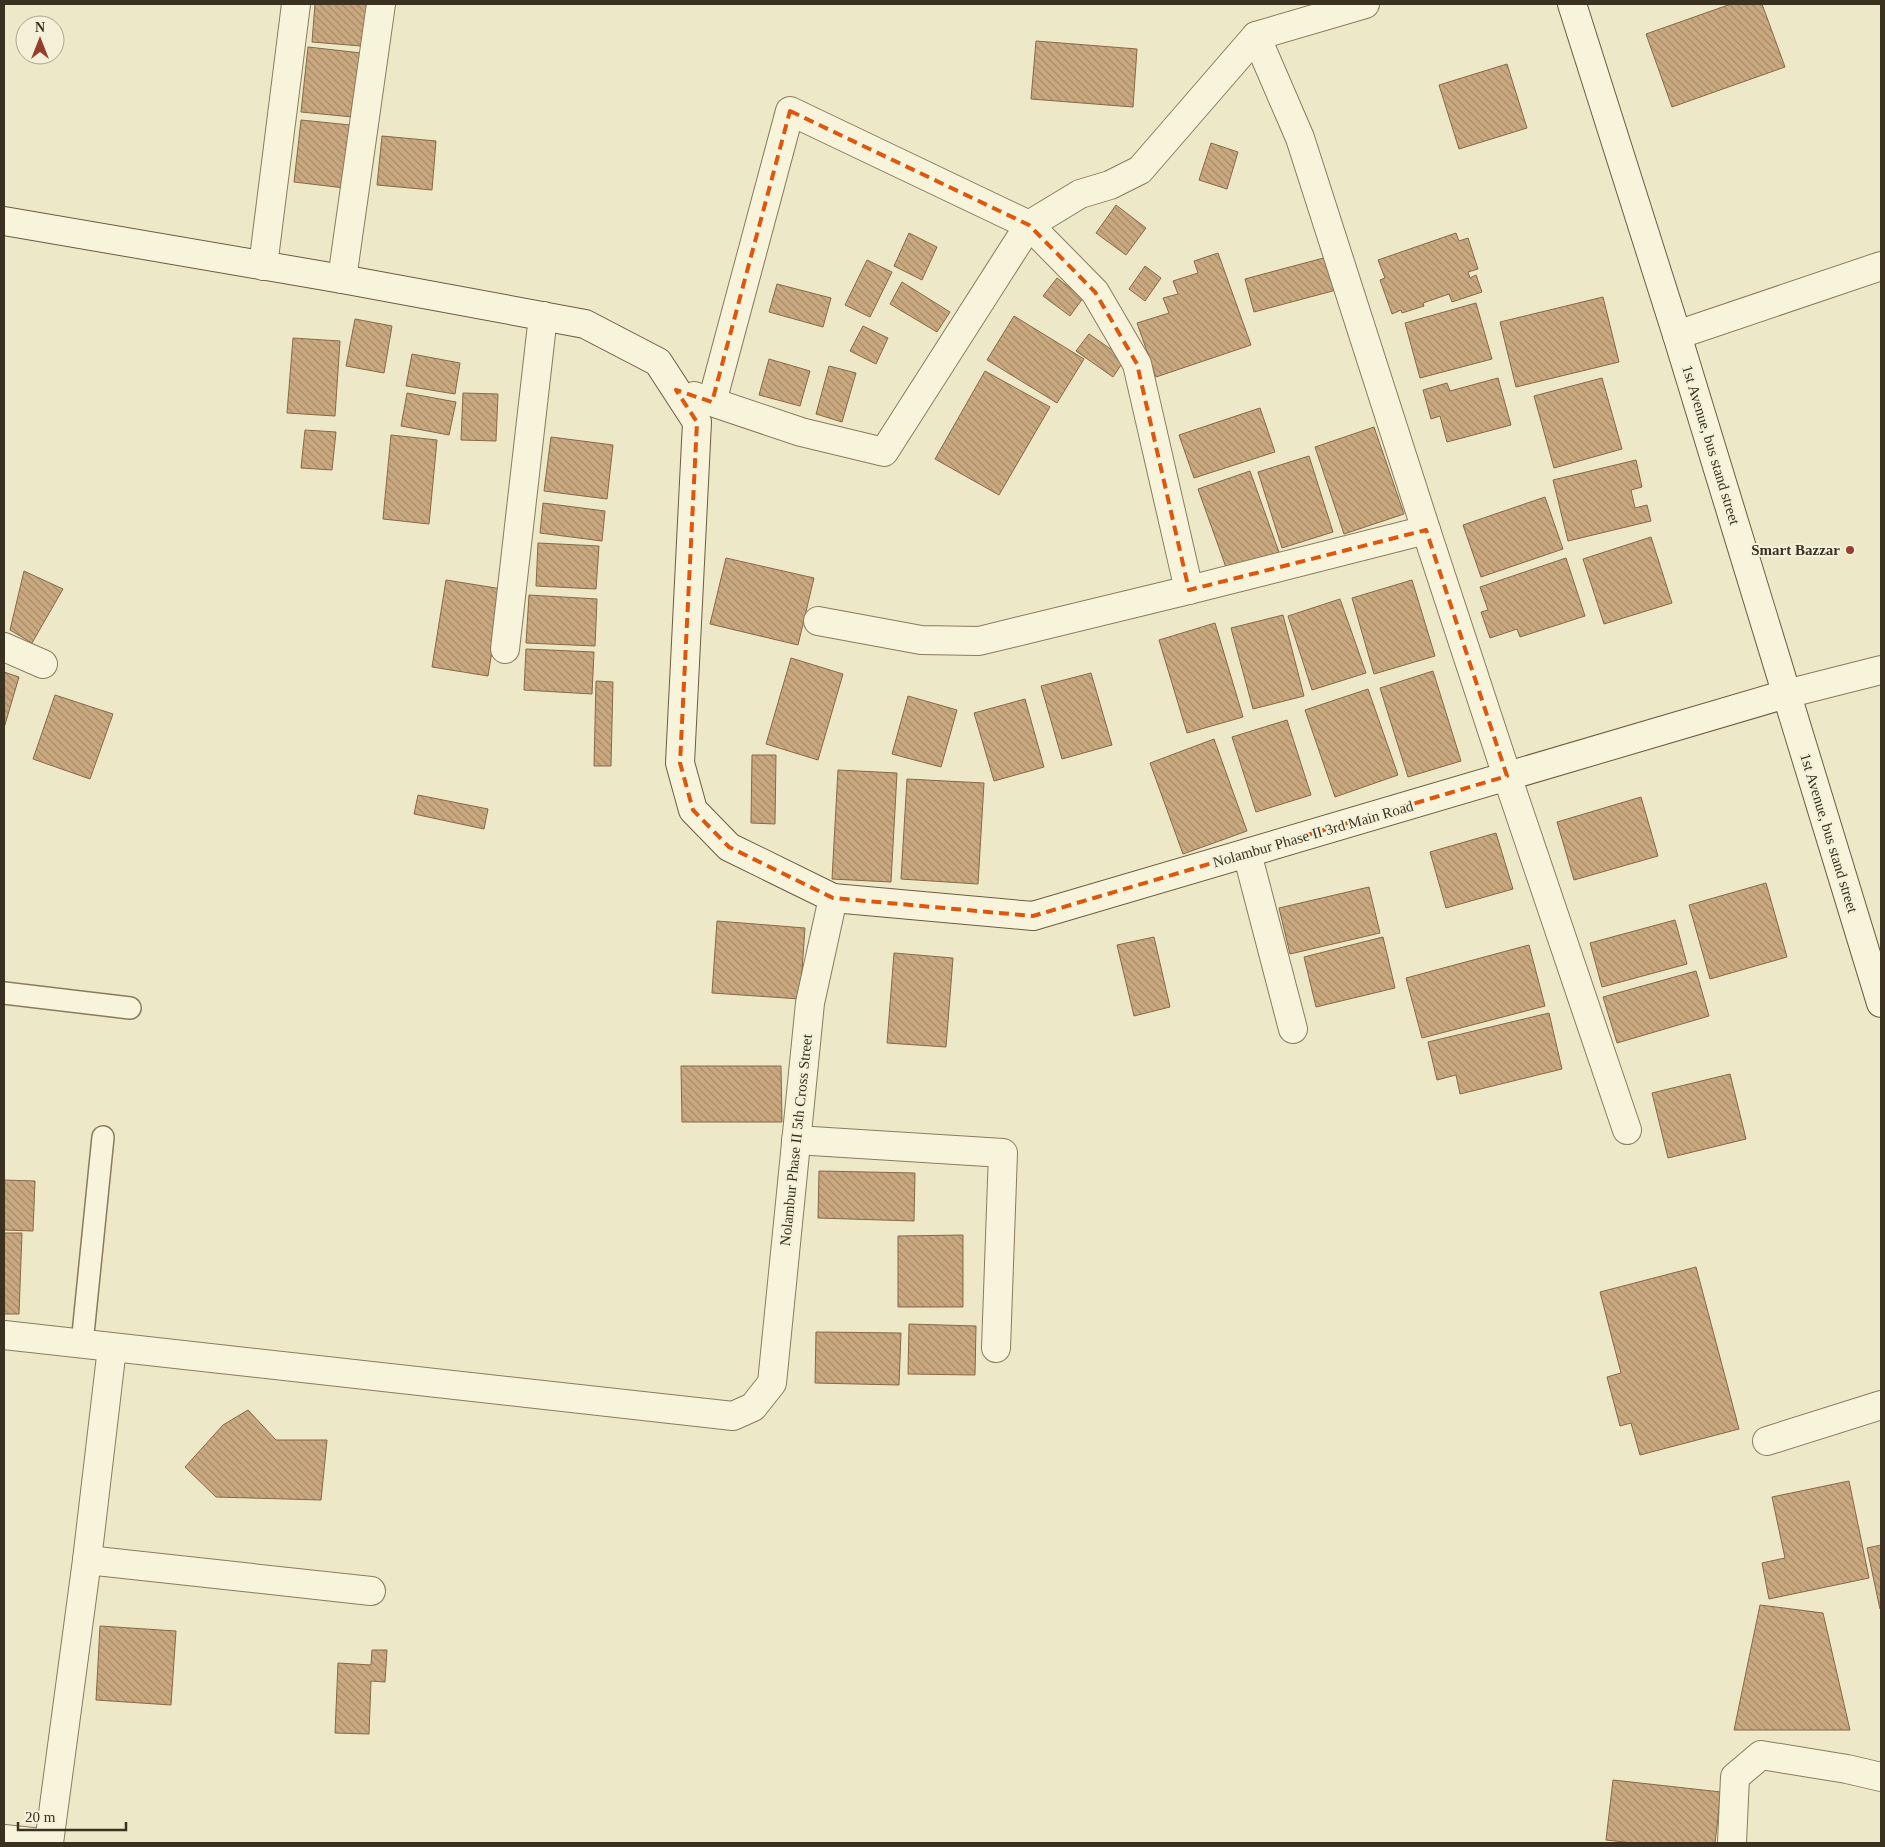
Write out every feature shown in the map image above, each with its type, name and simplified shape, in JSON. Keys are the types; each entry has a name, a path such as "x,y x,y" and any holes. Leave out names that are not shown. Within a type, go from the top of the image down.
{"street":[{"path":"263,266 296,4"},
{"path":"342,279 381,4"},
{"path":"676,390 801,432 884,452 1028,225 1080,194 1110,185 1140,170 1256,36 1365,4"},
{"name":"1st Avenue, bus stand street","path":"1572,4 1678,335 1881,1003"},
{"path":"1256,36 1300,138 1507,776 1627,1130"},
{"path":"712,402 790,111 1028,225 1095,292 1137,364 1189,590"},
{"path":"4,221 342,279 585,324 658,362 697,422 680,763 693,810 729,847 833,898"},
{"path":"1678,335 1881,266"},
{"path":"505,649 543,316"},
{"path":"818,621 921,640 979,641 1426,530"},
{"path":"4,647 43,664"},
{"name":"Nolambur Phase II 3rd Main Road","path":"833,898 1033,916 1786,694 1881,670"},
{"path":"1247,853 1293,1029"},
{"name":"Nolambur Phase II 5th Cross Street","path":"112,1348 733,1416 754,1407 772,1383 810,1003 833,898"},
{"path":"796,1140 1004,1153 996,1348"},
{"path":"4,1335 112,1348 87,1560 49,1843"},
{"path":"1767,1441 1881,1405"},
{"path":"87,1560 372,1591"},
{"path":"1732,1843 1735,1777 1761,1755 1847,1769 1881,1777"},
{"path":"4,1839 42,1843"}],"lane":[{"path":"4,993 130,1008"},
{"path":"82,1344 103,1137"}],"highlighted area":[{"path":"790,111 1029,225 1095,292 1137,364 1189,590 1426,530 1507,776 1033,916 833,898 729,847 693,810 680,763 697,422 676,390 712,402"}],"building":[{"path":"315,4 377,4 373,47 312,42"},
{"path":"1731,4 1762,4 1785,67 1672,107 1646,34"},
{"path":"1036,41 1137,49 1133,107 1031,99"},
{"path":"308,47 370,54 363,118 301,112"},
{"path":"1507,64 1527,128 1459,149 1439,85"},
{"path":"301,120 360,126 353,189 294,182"},
{"path":"382,136 436,141 432,190 377,185"},
{"path":"1211,143 1238,152 1227,189 1199,180"},
{"path":"1116,205 1146,228 1126,255 1096,233"},
{"path":"909,233 937,247 922,280 894,266"},
{"path":"1456,233 1459,241 1468,238 1478,269 1468,272 1470,278 1476,275 1482,292 1452,302 1449,294 1423,303 1424,306 1402,313 1401,310 1392,314 1380,280 1385,278 1378,260"},
{"path":"1218,253 1251,345 1156,377 1137,323 1169,313 1163,298 1178,294 1173,281 1198,273 1194,261"},
{"path":"1331,256 1340,289 1254,312 1245,279"},
{"path":"867,260 892,272 870,317 845,305"},
{"path":"1145,266 1161,278 1145,301 1129,289"},
{"path":"1057,278 1083,298 1070,316 1043,296"},
{"path":"902,282 950,312 937,332 890,304"},
{"path":"777,284 831,298 823,327 769,312"},
{"path":"1603,297 1619,362 1516,387 1500,322"},
{"path":"1476,303 1492,359 1420,378 1405,323"},
{"path":"1014,316 1084,359 1057,403 987,360"},
{"path":"355,319 392,326 384,373 346,366"},
{"path":"863,326 888,338 876,364 850,351"},
{"path":"1089,334 1125,359 1113,377 1076,351"},
{"path":"293,338 340,341 335,416 287,413"},
{"path":"412,354 460,363 455,394 406,386"},
{"path":"769,359 810,371 800,406 759,395"},
{"path":"829,366 856,373 842,422 816,414"},
{"path":"985,371 1050,407 999,495 935,459"},
{"path":"1498,378 1511,425 1447,442 1440,416 1431,419 1423,390 1447,383 1450,391"},
{"path":"1602,378 1622,449 1554,468 1534,396"},
{"path":"407,393 456,402 449,435 401,426"},
{"path":"463,393 498,394 496,441 461,440"},
{"path":"1260,408 1275,452 1194,478 1179,435"},
{"path":"1374,427 1404,514 1344,534 1315,447"},
{"path":"305,430 336,432 332,470 301,468"},
{"path":"391,435 437,440 429,524 383,519"},
{"path":"551,437 613,445 607,499 544,491"},
{"path":"1309,456 1333,532 1282,548 1258,472"},
{"path":"1636,460 1642,487 1631,490 1635,508 1647,505 1651,521 1568,541 1553,480"},
{"path":"1250,471 1280,555 1228,573 1198,489"},
{"path":"1545,497 1563,549 1481,577 1463,525"},
{"path":"543,503 605,511 602,541 540,533"},
{"path":"1651,537 1672,603 1604,624 1583,559"},
{"path":"538,543 599,546 596,589 536,586"},
{"path":"726,558 814,578 798,645 710,624"},
{"path":"1566,558 1585,616 1520,637 1517,629 1490,638 1481,612 1488,610 1480,587"},
{"path":"24,571 63,589 32,643 10,630"},
{"path":"446,580 502,589 488,676 432,667"},
{"path":"1412,580 1435,656 1374,674 1352,598"},
{"path":"529,595 597,599 595,646 526,643"},
{"path":"1340,599 1366,673 1312,690 1288,616"},
{"path":"1283,615 1304,696 1253,709 1231,628"},
{"path":"1215,623 1243,717 1187,733 1159,640"},
{"path":"526,649 594,652 592,694 524,690"},
{"path":"791,658 843,674 818,760 766,744"},
{"path":"1433,671 1461,761 1408,777 1380,688"},
{"path":"4,672 19,677 4,728"},
{"path":"1091,673 1112,745 1062,759 1041,686"},
{"path":"596,681 613,682 611,766 594,766"},
{"path":"1368,689 1398,775 1335,797 1305,710"},
{"path":"55,695 113,714 90,779 33,759"},
{"path":"908,696 957,710 941,767 892,754"},
{"path":"1025,699 1044,767 994,781 974,713"},
{"path":"1287,720 1311,795 1256,812 1232,737"},
{"path":"1214,739 1247,831 1183,854 1150,763"},
{"path":"752,755 776,755 775,824 751,823"},
{"path":"838,770 897,773 891,882 832,879"},
{"path":"907,779 984,783 978,884 901,879"},
{"path":"418,795 488,809 484,829 414,814"},
{"path":"1641,797 1658,856 1574,880 1557,822"},
{"path":"1496,833 1513,889 1446,908 1430,852"},
{"path":"1766,883 1787,957 1710,979 1689,905"},
{"path":"1369,887 1380,933 1290,954 1279,908"},
{"path":"1675,920 1687,964 1602,987 1590,943"},
{"path":"717,921 805,928 800,999 712,993"},
{"path":"1154,937 1170,1007 1134,1016 1117,945"},
{"path":"1383,937 1395,988 1316,1007 1304,957"},
{"path":"1529,945 1545,1006 1422,1038 1406,978"},
{"path":"894,953 953,958 946,1047 887,1043"},
{"path":"1696,971 1709,1016 1617,1043 1603,997"},
{"path":"1549,1013 1562,1069 1460,1094 1456,1075 1437,1080 1428,1042"},
{"path":"681,1066 781,1066 782,1122 682,1122"},
{"path":"1730,1074 1746,1139 1668,1158 1652,1093"},
{"path":"819,1171 915,1173 914,1221 818,1218"},
{"path":"4,1180 35,1181 33,1231 4,1230"},
{"path":"4,1233 22,1233 19,1314 4,1314"},
{"path":"963,1235 963,1307 898,1307 898,1236"},
{"path":"1696,1267 1739,1429 1640,1455 1631,1423 1620,1426 1607,1377 1621,1373 1600,1292"},
{"path":"909,1324 976,1326 975,1375 908,1374"},
{"path":"816,1332 901,1333 899,1385 815,1383"},
{"path":"248,1410 276,1440 327,1440 321,1500 216,1497 185,1467 223,1425"},
{"path":"1849,1481 1869,1578 1769,1599 1762,1563 1785,1558 1772,1497"},
{"path":"1881,1545 1881,1609 1880,1609 1867,1548"},
{"path":"1760,1605 1823,1613 1850,1730 1734,1730"},
{"path":"100,1626 176,1631 171,1705 96,1700"},
{"path":"372,1650 387,1650 385,1682 371,1681 369,1734 335,1733 338,1663 371,1665"},
{"path":"1613,1780 1721,1792 1715,1843 1633,1843 1606,1840"}],"place":[{"name":"Smart Bazzar","path":"1850,550"}]}
